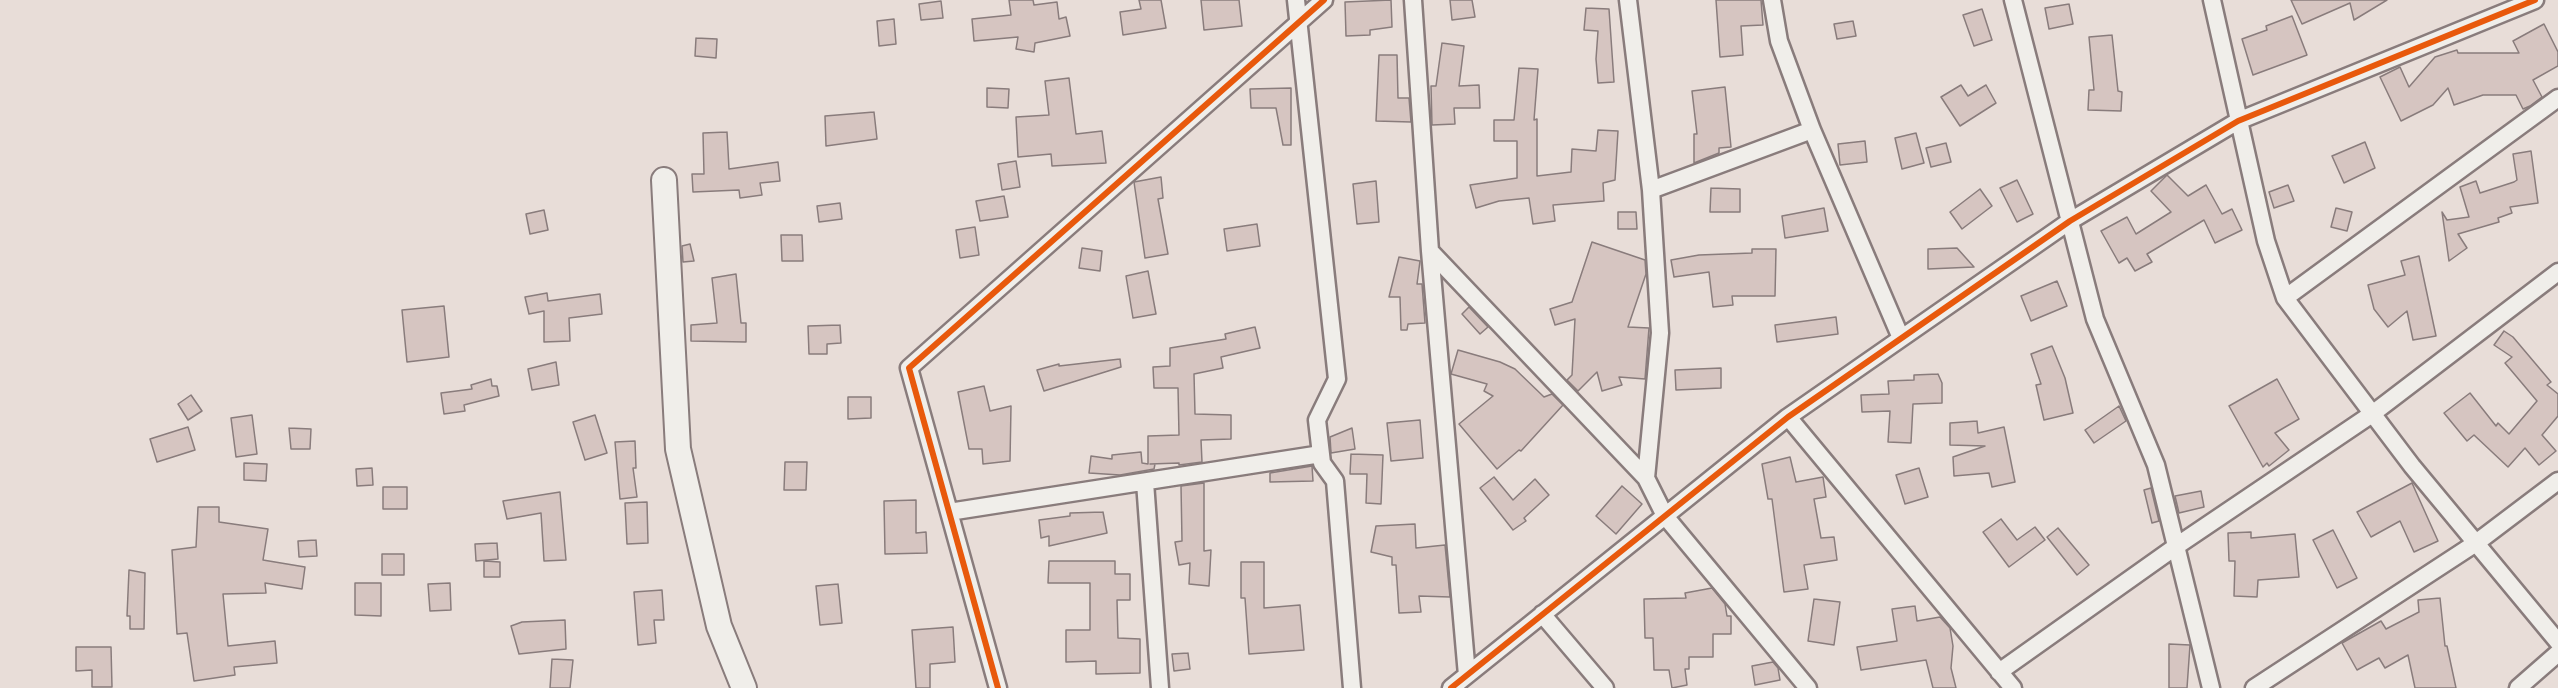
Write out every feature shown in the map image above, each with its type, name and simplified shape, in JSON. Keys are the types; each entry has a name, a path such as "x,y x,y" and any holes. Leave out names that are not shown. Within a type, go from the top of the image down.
{"street":[{"path":"1296,0 1337,379 1317,420 1322,463 1335,482 1352,688"},
{"path":"998,688 909,368 1324,0"},
{"path":"1413,0 1430,251 1467,675"},
{"path":"1628,0 1651,190 1660,333 1646,478"},
{"path":"1772,0 1779,41 1812,130 1901,339"},
{"path":"2013,0 2095,319 2156,465 2178,545 2211,688"},
{"path":"2212,0 2266,241 2285,298 2412,466 2558,642"},
{"path":"1451,688 1788,417 2070,221 2238,121 2535,0"},
{"path":"2285,298 2558,98"},
{"path":"1651,190 1812,130"},
{"path":"664,180 678,448 719,626 744,688"},
{"path":"1430,251 1646,478 1665,516 1808,688"},
{"path":"1999,672 2178,545 2372,414 2558,272"},
{"path":"1788,417 2013,688"},
{"path":"949,512 1321,454"},
{"path":"2254,688 2476,543 2558,481"},
{"path":"1145,482 1160,688"},
{"path":"1542,614 1605,688"},
{"path":"2518,688 2558,653"}],"building":[{"path":"1009,0 1033,0 1034,5 1057,2 1059,19 1066,17 1070,36 1035,43 1034,52 1016,49 1018,37 974,41 972,19 1011,15"},
{"path":"1139,0 1161,0 1166,28 1123,35 1120,12 1141,9"},
{"path":"1201,0 1239,0 1242,26 1204,30"},
{"path":"1391,0 1392,27 1370,30 1370,35 1346,36 1345,2"},
{"path":"1450,0 1472,0 1475,17 1452,20"},
{"path":"1716,0 1761,0 1763,25 1741,26 1743,55 1720,57"},
{"path":"2291,0 2387,0 2354,20 2350,3 2302,24"},
{"path":"941,1 943,18 921,20 919,4"},
{"path":"2069,4 2073,24 2049,29 2045,8"},
{"path":"1586,8 1609,9 1614,82 1598,83 1596,59 1598,31 1584,30"},
{"path":"1982,9 1992,40 1974,46 1963,15"},
{"path":"2292,16 2307,55 2253,75 2242,39 2267,30 2266,26"},
{"path":"894,19 896,44 879,46 877,21"},
{"path":"1853,21 1856,36 1837,39 1834,24"},
{"path":"2544,24 2558,52 2558,66 2533,80 2542,97 2530,106 2523,109 2516,95 2483,95 2454,105 2448,88 2433,105 2401,121 2380,77 2400,67 2409,87 2435,57 2457,50 2458,53 2519,53 2513,41"},
{"path":"2112,35 2118,91 2122,92 2121,111 2088,110 2089,90 2094,90 2089,37"},
{"path":"696,38 717,39 716,58 695,56"},
{"path":"1442,43 1464,46 1459,86 1479,85 1480,108 1454,108 1455,124 1432,125 1431,86 1436,86"},
{"path":"1379,55 1397,55 1398,98 1409,98 1411,122 1376,121"},
{"path":"1519,68 1538,69 1534,120 1537,119 1537,176 1571,172 1572,149 1596,151 1598,130 1618,131 1615,180 1603,183 1604,201 1553,205 1555,221 1533,224 1529,198 1499,201 1476,208 1470,185 1517,178 1517,141 1494,141 1494,120 1514,120"},
{"path":"1069,78 1076,134 1102,131 1106,163 1052,166 1051,154 1018,157 1016,117 1049,115 1045,81"},
{"path":"1961,85 1968,96 1986,85 1996,103 1960,126 1941,97"},
{"path":"1725,87 1731,147 1719,148 1719,153 1694,163 1694,134 1697,134 1692,91"},
{"path":"987,88 1009,89 1008,108 987,107"},
{"path":"1291,88 1291,145 1283,145 1276,108 1251,108 1250,89"},
{"path":"874,112 877,139 826,146 825,116"},
{"path":"727,132 729,169 778,162 780,181 760,183 762,195 740,198 739,190 693,192 692,174 704,174 703,133"},
{"path":"1916,133 1924,163 1902,169 1895,138"},
{"path":"1865,141 1867,162 1840,165 1838,144"},
{"path":"2365,142 2375,168 2344,183 2332,156"},
{"path":"1946,143 1951,162 1931,167 1926,148"},
{"path":"2531,151 2538,203 2510,207 2512,213 2498,218 2499,222 2458,234 2467,248 2449,261 2442,212 2447,220 2469,217 2460,187 2476,181 2480,193 2514,182 2517,180 2513,154"},
{"path":"1016,161 1020,187 1002,190 998,164"},
{"path":"2167,175 2188,196 2206,185 2222,214 2232,209 2242,230 2215,243 2204,220 2147,254 2152,262 2135,271 2127,258 2119,263 2101,231 2127,217 2136,234 2171,212 2151,191"},
{"path":"1161,177 1163,198 1158,199 1168,254 1145,258 1134,182"},
{"path":"2017,180 2033,214 2017,222 2000,188"},
{"path":"1376,181 1379,222 1357,224 1353,184"},
{"path":"2288,185 2294,201 2274,208 2269,192"},
{"path":"1711,188 1740,189 1740,212 1710,212"},
{"path":"1980,189 1992,206 1962,229 1950,212"},
{"path":"1004,196 1008,217 980,221 976,201"},
{"path":"840,203 842,219 819,222 817,206"},
{"path":"1824,208 1828,231 1785,238 1782,216"},
{"path":"2336,208 2352,212 2347,231 2331,227"},
{"path":"544,210 548,230 530,234 526,214"},
{"path":"1618,212 1636,212 1637,229 1618,229"},
{"path":"1257,224 1260,246 1227,251 1224,229"},
{"path":"975,227 979,255 960,258 956,230"},
{"path":"781,235 802,235 803,261 782,261"},
{"path":"1592,242 1645,260 1646,274 1628,327 1649,328 1645,379 1619,377 1622,385 1602,391 1597,372 1578,391 1567,380 1572,375 1575,319 1555,325 1550,309 1572,302"},
{"path":"690,244 694,261 683,262 682,246"},
{"path":"1082,248 1102,251 1100,271 1079,268"},
{"path":"1957,248 1974,267 1928,269 1928,249"},
{"path":"1752,249 1776,249 1775,296 1732,296 1733,305 1713,307 1709,272 1674,277 1671,260 1699,255 1752,253"},
{"path":"2419,256 2436,336 2413,340 2407,311 2388,327 2374,309 2368,285 2405,275 2401,261"},
{"path":"1399,257 1420,261 1417,284 1422,284 1425,323 1408,324 1407,330 1401,330 1400,297 1389,297"},
{"path":"1148,271 1156,314 1133,318 1126,276"},
{"path":"736,274 741,323 746,323 746,342 691,341 691,325 717,323 712,278"},
{"path":"2057,281 2067,306 2031,321 2021,296"},
{"path":"547,293 548,301 600,294 602,314 569,318 570,341 544,342 544,311 529,314 525,297"},
{"path":"444,306 449,357 407,362 402,310"},
{"path":"1469,307 1488,327 1480,334 1462,314"},
{"path":"1836,317 1838,334 1777,342 1775,325"},
{"path":"840,325 841,343 827,344 827,354 809,354 808,326"},
{"path":"1255,327 1260,348 1221,357 1223,368 1194,374 1195,414 1231,415 1231,439 1201,440 1202,462 1179,465 1179,463 1150,464 1155,464 1154,469 1120,475 1089,473 1091,456 1112,459 1112,455 1141,452 1142,463 1148,464 1148,436 1179,435 1178,388 1154,388 1153,367 1170,366 1170,348 1226,339 1225,334"},
{"path":"2504,331 2513,337 2551,382 2547,385 2558,394 2558,416 2542,435 2556,451 2539,465 2525,448 2508,467 2474,435 2467,441 2444,413 2470,393 2496,426 2498,423 2509,434 2537,401 2505,363 2512,357 2494,345"},
{"path":"2052,346 2065,378 2073,413 2044,420 2036,385 2041,384 2031,354"},
{"path":"1458,350 1500,362 1515,369 1544,397 1552,394 1563,405 1521,451 1519,450 1497,469 1459,424 1493,396 1484,391 1487,384 1451,374"},
{"path":"1120,359 1121,367 1044,391 1037,370 1059,364 1059,366"},
{"path":"556,362 559,385 532,390 528,369"},
{"path":"1721,368 1721,388 1676,390 1675,370"},
{"path":"1938,374 1942,383 1942,403 1913,404 1911,443 1888,442 1890,411 1862,412 1861,395 1889,394 1888,381 1914,380 1914,375"},
{"path":"491,379 492,386 497,386 499,396 464,405 465,411 444,414 441,393 472,389 471,385"},
{"path":"2277,379 2299,419 2275,433 2289,450 2269,466 2267,463 2263,467 2229,406"},
{"path":"984,386 990,411 1011,406 1010,461 983,464 982,449 969,449 958,392"},
{"path":"191,395 202,411 188,420 178,404"},
{"path":"848,397 871,397 871,418 848,419"},
{"path":"2119,406 2126,421 2094,443 2085,430"},
{"path":"252,415 257,454 236,457 231,418"},
{"path":"595,415 607,453 585,460 573,422"},
{"path":"1420,420 1423,458 1391,461 1387,423"},
{"path":"1977,421 1978,433 2004,427 2015,482 1992,487 1989,473 1954,476 1953,457 1985,446 1950,445 1950,423"},
{"path":"188,427 195,450 157,462 150,439"},
{"path":"289,428 311,429 310,449 291,449"},
{"path":"1352,428 1355,449 1331,453 1330,437"},
{"path":"635,441 636,468 633,468 637,497 620,499 615,442"},
{"path":"1351,454 1383,455 1381,504 1366,503 1367,474 1350,474"},
{"path":"1790,457 1796,482 1823,477 1826,497 1814,499 1821,538 1834,537 1837,560 1804,565 1808,589 1784,592 1772,499 1768,499 1762,464"},
{"path":"785,462 807,462 806,490 784,490"},
{"path":"244,463 267,464 266,481 244,480"},
{"path":"1312,466 1313,481 1270,482 1270,473"},
{"path":"372,468 373,485 357,486 356,469"},
{"path":"1919,468 1928,497 1905,504 1896,475"},
{"path":"1494,477 1513,500 1535,479 1549,495 1524,518 1526,521 1513,530 1480,488"},
{"path":"1204,483 1204,551 1211,550 1209,586 1189,584 1190,563 1179,565 1175,542 1182,541 1181,486"},
{"path":"2412,483 2438,541 2414,552 2400,521 2371,537 2357,512"},
{"path":"1622,486 1642,504 1616,534 1596,516"},
{"path":"383,487 407,487 407,509 383,509"},
{"path":"2151,488 2159,521 2152,523 2144,490"},
{"path":"2201,491 2204,507 2179,513 2175,496"},
{"path":"560,492 566,560 544,561 541,513 507,519 503,501"},
{"path":"916,500 916,533 926,532 927,553 885,554 884,501"},
{"path":"647,502 648,543 627,544 625,503"},
{"path":"198,507 219,507 219,522 268,529 263,560 305,567 302,589 265,583 266,593 223,594 228,646 275,641 277,663 234,667 235,675 194,681 187,633 177,634 172,550 196,547"},
{"path":"1103,512 1107,533 1049,546 1049,536 1041,538 1039,520 1070,516 1070,513"},
{"path":"2001,519 2017,540 2035,527 2045,540 2009,567 1983,532"},
{"path":"1415,524 1416,548 1445,545 1450,597 1419,596 1421,612 1399,613 1396,565 1392,565 1392,557 1371,552 1376,526"},
{"path":"2058,528 2089,565 2077,575 2047,537"},
{"path":"2333,530 2357,578 2337,588 2313,540"},
{"path":"2251,532 2251,538 2295,534 2299,577 2258,580 2257,597 2234,596 2235,561 2229,561 2228,533"},
{"path":"316,540 317,556 299,557 298,541"},
{"path":"497,543 498,559 476,561 475,544"},
{"path":"382,554 404,554 404,575 382,575"},
{"path":"484,561 500,562 500,577 484,577"},
{"path":"1049,561 1115,561 1115,574 1130,574 1130,600 1117,600 1118,638 1140,639 1140,673 1096,674 1096,661 1066,662 1066,630 1090,630 1090,583 1048,583"},
{"path":"1241,562 1264,562 1264,608 1300,605 1304,650 1249,654 1245,598 1241,598"},
{"path":"129,570 145,573 144,629 130,629 130,616 127,616"},
{"path":"355,583 381,583 381,616 355,615"},
{"path":"450,583 451,610 430,611 428,584"},
{"path":"838,584 842,623 820,625 816,586"},
{"path":"1712,588 1725,604 1727,616 1731,616 1731,634 1713,634 1713,657 1689,657 1689,669 1685,669 1687,685 1672,688 1669,670 1654,670 1653,638 1645,638 1644,599 1686,598 1685,593"},
{"path":"662,590 664,620 654,620 656,643 638,645 634,592"},
{"path":"2440,598 2445,646 2447,646 2456,688 2415,688 2408,655 2385,668 2379,658 2357,670 2342,643 2381,621 2386,629 2419,612 2418,600"},
{"path":"1814,599 1840,602 1834,645 1808,641"},
{"path":"1915,606 1917,621 1940,617 1950,628 1953,646 1951,668 1956,688 1933,688 1926,660 1861,670 1857,647 1897,641 1892,609"},
{"path":"565,620 566,649 519,654 511,626 522,622"},
{"path":"953,627 955,662 930,664 930,688 916,688 912,630"},
{"path":"2169,644 2190,645 2187,688 2169,688"},
{"path":"76,647 111,647 112,687 92,687 92,670 76,671"},
{"path":"1188,653 1190,669 1174,671 1172,654"},
{"path":"552,659 573,660 570,688 550,688"},
{"path":"1773,662 1778,668 1780,680 1755,685 1752,666"}],"cycle path":[{"path":"998,688 909,368 1324,0"},
{"path":"1451,688 1788,417 2070,221 2238,121 2535,0"}]}
